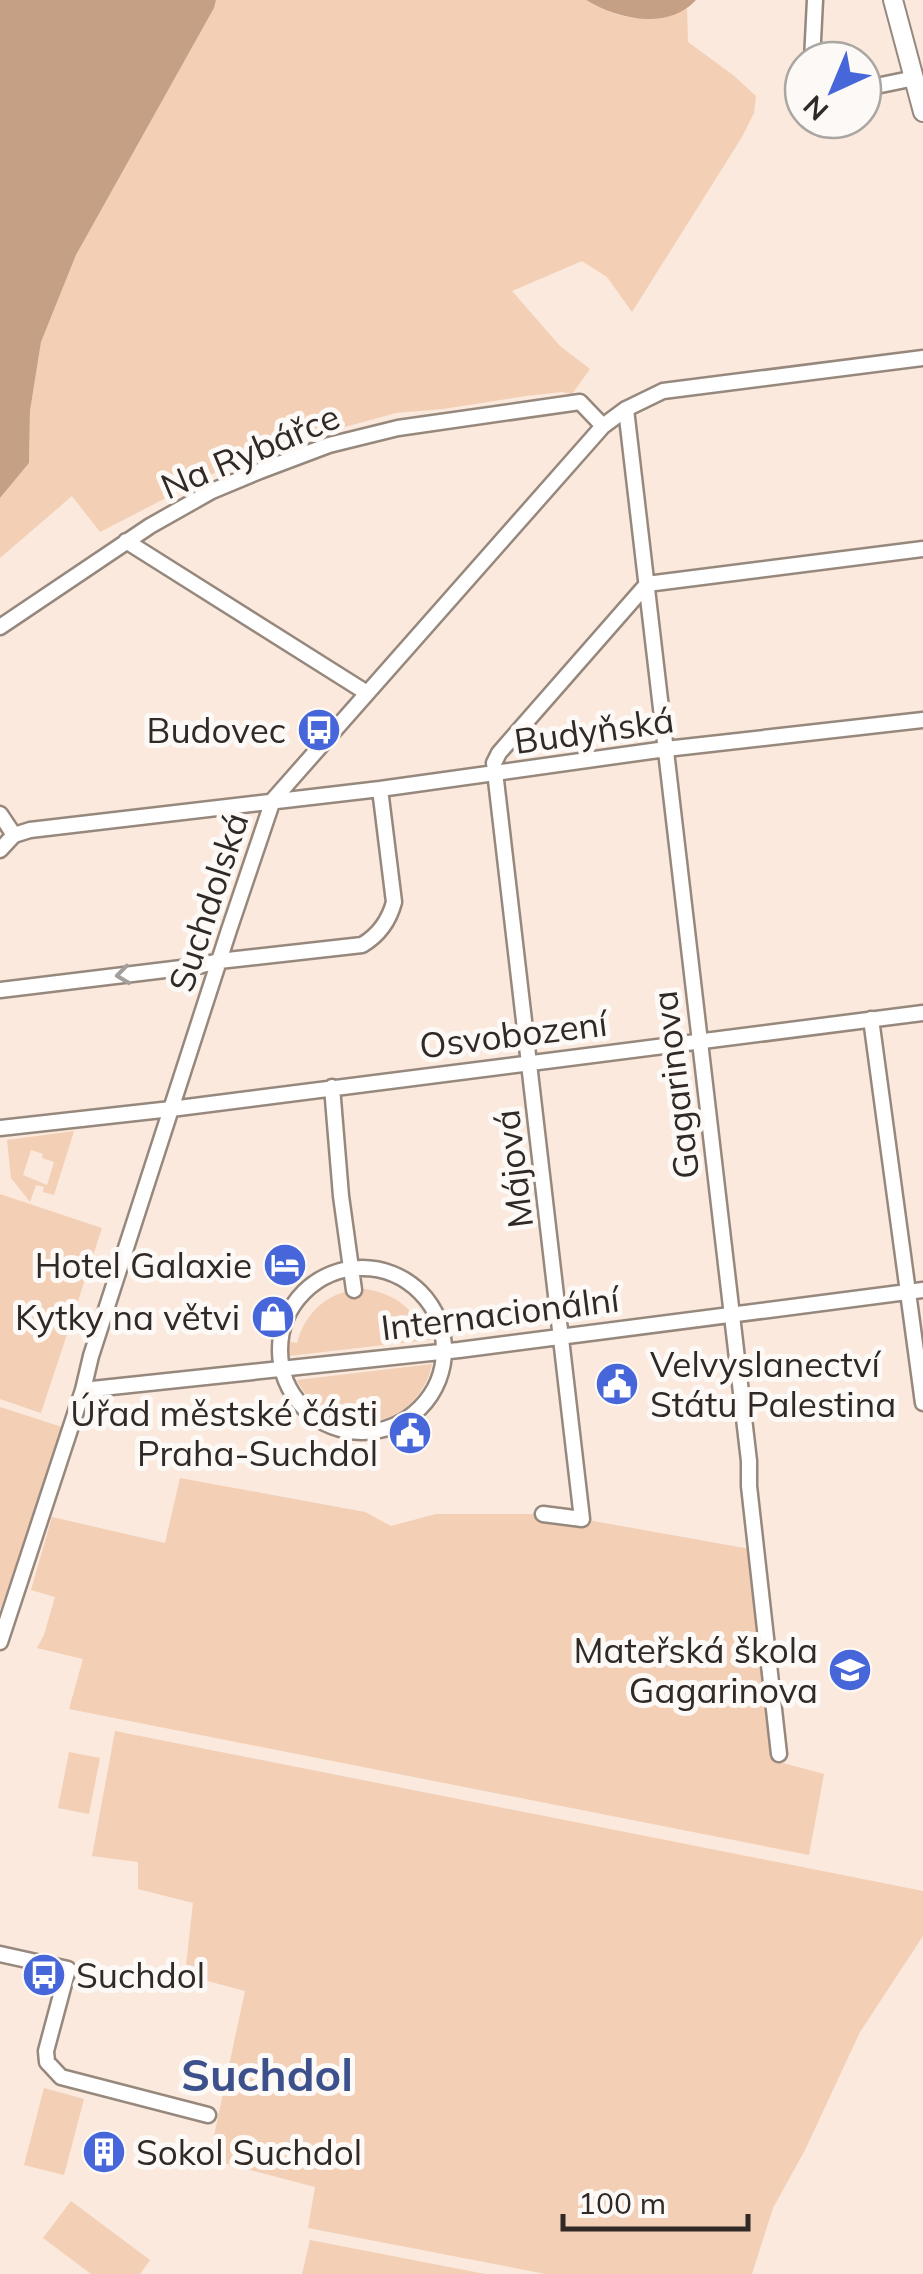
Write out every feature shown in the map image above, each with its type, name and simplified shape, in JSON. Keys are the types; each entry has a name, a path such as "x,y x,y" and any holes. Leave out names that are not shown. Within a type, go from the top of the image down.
{"main road":[{"path":"893,0 923,112"}],"street":[{"path":"813,40 815,0"},
{"path":"883,85 915,78"},
{"name":"Suchdolská","path":"0,1642 273,800 602,426 626,409 662,390 923,358"},
{"name":"Na Rybářce","path":"0,627 126,540 212,491 329,444 398,428 580,402 602,426"},
{"name":"Gagarinova","path":"626,409 780,1754"},
{"path":"126,540 367,693"},
{"path":"494,774 499,753 647,584 923,550"},
{"name":"Budyňská","path":"14,834 923,720"},
{"name":"Májová","path":"494,774 582,1519 543,1514"},
{"path":"0,990 362,945 374,938 391,914 394,902 380,789"},
{"path":"0,814 14,834 0,850"},
{"name":"Osvobození","path":"0,1128 923,1013"},
{"path":"871,1019 915,1291 923,1403"},
{"path":"332,1087 354,1290"},
{"path":"351,1269 374,1269 412,1285 424,1297 437,1316 444,1351 441,1374 426,1402 404,1420 373,1431 343,1430 316,1418 295,1396 283,1369 282,1336 294,1304 319,1280 351,1269"},
{"name":"Internacionální","path":"83,1390 444,1351 915,1291"},
{"path":"0,1954 68,1969 46,2051 47,2062 60,2077 208,2115"}],"shaded area":[{"path":"0,0 216,0 76,255 41,342 30,411 29,463 0,498"},
{"path":"216,0 586,0 612,13 636,18 660,17 687,9 688,42 756,96 754,113 632,312 607,277 582,261 512,291 560,346 590,369 572,394 562,392 396,413 257,451 100,532 72,496 0,558 0,498 29,463 30,411 41,342 76,255"},
{"path":"586,0 696,0 671,16 642,19 612,12"},
{"path":"74,1131 54,1195 36,1185 30,1202 11,1178 7,1140","holes":["31,1150 43,1154 42,1158 54,1162 47,1185 23,1175"]},
{"path":"0,1194 102,1228 41,1413 0,1399"},
{"path":"365,1289 400,1302 423,1330 433,1329 436,1339 289,1356 287,1341 297,1343 306,1321 321,1304 341,1293"},
{"path":"432,1364 423,1387 409,1405 370,1422 349,1421 329,1414 311,1401 297,1380"},
{"path":"0,1407 62,1427 0,1610"},
{"path":"180,1478 365,1512 391,1526 436,1514 543,1514 750,1549 772,1760 824,1774 809,1855 69,1709 83,1659 37,1648 55,1597 31,1590 52,1517 165,1543"},
{"path":"115,1731 923,1891 923,1936 860,2032 773,2208 752,2274 546,2274 308,2228 315,2187 209,2159 245,1991 185,1975 193,1903 138,1889 138,1862 92,1856"},
{"path":"69,1752 100,1758 89,1814 58,1808"},
{"path":"44,2088 84,2099 64,2175 24,2165"},
{"path":"71,2201 150,2260 140,2274 91,2274 43,2238"},
{"path":"310,2240 485,2274 302,2274"}],"place":[{"name":"Budovec","path":"319,730"},
{"name":"Hotel Galaxie","path":"285,1265"},
{"name":"Kytky na větvi","path":"273,1317"},
{"name":"Velvyslanectví Státu Palestina","path":"617,1384"},
{"name":"Úřad městské části Praha-Suchdol","path":"410,1433"},
{"name":"Mateřská škola Gagarinova","path":"850,1670"},
{"name":"Suchdol","path":"44,1975"},
{"name":"Sokol Suchdol","path":"104,2152"}],"district":[{"name":"Suchdol","path":"267,2074"}]}
